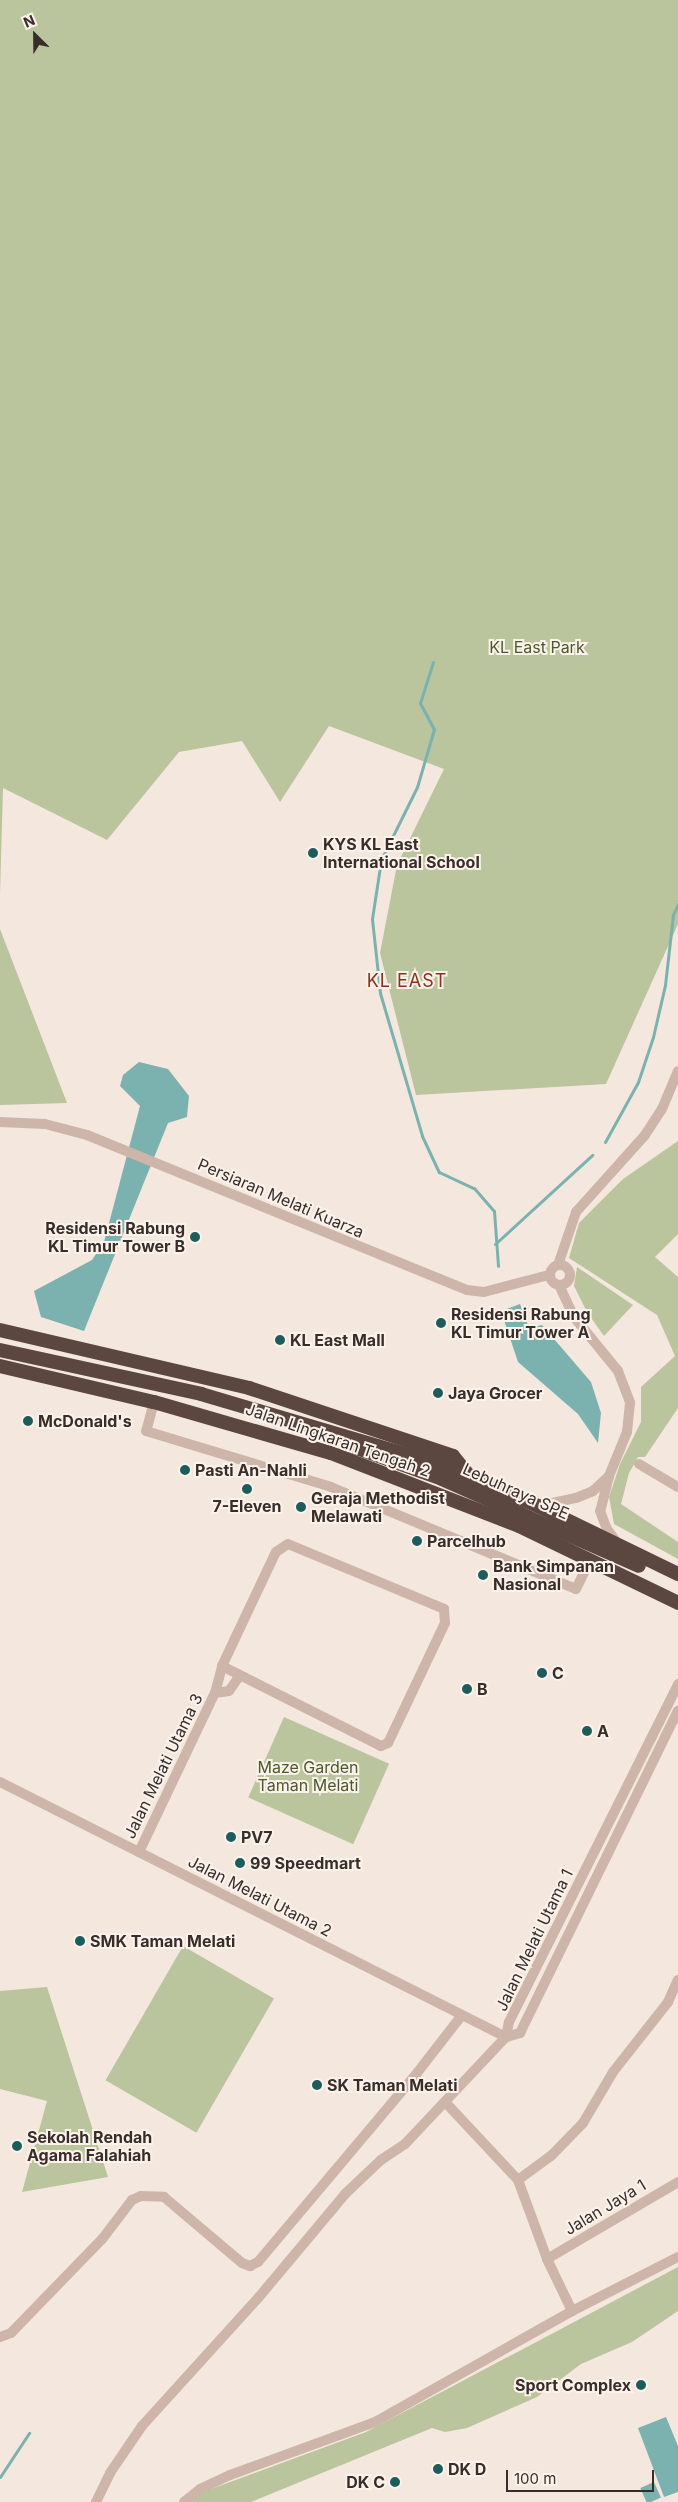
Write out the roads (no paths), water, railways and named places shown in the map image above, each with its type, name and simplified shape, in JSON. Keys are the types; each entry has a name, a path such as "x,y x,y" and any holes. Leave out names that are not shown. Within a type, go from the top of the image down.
{"highway":[{"path":"0,1330 267,1394 453,1456 469,1476"},
{"name":"Jalan Lingkaran Tengah 2","path":"0,1350 201,1394 340,1433 469,1476 538,1506 678,1574"},
{"name":"Jalan Lingkaran Tengah 2","path":"0,1366 154,1402 244,1426 370,1468 510,1523 673,1600"},
{"name":"Lebuhraya SPE","path":"340,1433 351,1446 442,1478 586,1541 678,1585"}],"street":[{"path":"620,1546 607,1530 600,1511 610,1476 628,1432 630,1404 618,1371 574,1317 559,1285 554,1283 550,1275 551,1270 558,1265 576,1212 645,1135 662,1109 678,1071"},
{"name":"Persiaran Melati Kuarza","path":"0,1122 59,1126 121,1147 466,1290 484,1292 550,1275"},
{"path":"558,1265 565,1266 570,1274 566,1283 559,1285"},
{"path":"154,1402 146,1431 331,1487 576,1589 590,1560"},
{"path":"639,1464 678,1487"},
{"path":"538,1506 576,1498 593,1491 610,1476"},
{"name":"Jalan Melati Utama 3","path":"139,1852 215,1693 222,1666 276,1552 288,1544 444,1609 445,1623 388,1743 382,1746 240,1675"},
{"path":"673,1600 678,1610"},
{"path":"215,1693 229,1691 240,1675 222,1666"},
{"name":"Jalan Melati Utama 1","path":"678,1684 509,2022 506,2037 520,2033 678,1711"},
{"name":"Jalan Melati Utama 2","path":"0,1782 506,2037"},
{"path":"518,2180 552,2155 583,2123 613,2072 668,2002 678,1980"},
{"path":"0,2337 11,2333 103,2238 132,2200 141,2196 164,2197 242,2263 250,2266 258,2262 418,2073 462,2015"},
{"path":"96,2502 110,2473 142,2426 187,2373 258,2297 345,2194 380,2160 395,2148 405,2144 446,2103 465,2078 506,2037"},
{"path":"446,2103 518,2180 547,2259 572,2311"},
{"name":"Jalan Jaya 1","path":"547,2259 678,2182"},
{"path":"184,2502 200,2488 230,2475 375,2422 572,2311 678,2257"}],"water":[{"path":"139,1062 168,1069 189,1096 187,1117 168,1123 84,1331 41,1317 34,1291 92,1260 104,1242 140,1106 120,1086 123,1075"},
{"path":"520,1304 529,1328 542,1325 591,1382 601,1413 598,1443 578,1414 518,1362 501,1311"},
{"path":"666,2417 678,2446 678,2492 664,2497 638,2428"},
{"path":"654,2482 661,2498 646,2502 640,2488"}],"waterway":[{"path":"433,662 420,703 434,729 417,787 381,860 372,919 380,993 422,1136 439,1172 474,1188 494,1211 498,1266"},
{"path":"605,1142 638,1082 653,1037 665,985 673,915 678,904"},
{"path":"495,1244 592,1155"},
{"path":"0,2477 29,2433"}],"place":[{"name":"KYS KL East International School","path":"313,853"},
{"name":"Residensi Rabung KL Timur Tower B","path":"195,1237"},
{"name":"Residensi Rabung KL Timur Tower A","path":"441,1323"},
{"name":"KL East Mall","path":"280,1340"},
{"name":"Jaya Grocer","path":"438,1393"},
{"name":"McDonald's","path":"28,1421"},
{"name":"Pasti An-Nahli","path":"185,1470"},
{"name":"7-Eleven","path":"247,1489"},
{"name":"Geraja Methodist Melawati","path":"301,1507"},
{"name":"Parcelhub","path":"417,1541"},
{"name":"Bank Simpanan Nasional","path":"483,1575"},
{"name":"C","path":"542,1673"},
{"name":"B","path":"467,1689"},
{"name":"A","path":"587,1731"},
{"name":"PV7","path":"231,1837"},
{"name":"99 Speedmart","path":"240,1863"},
{"name":"SMK Taman Melati","path":"80,1941"},
{"name":"SK Taman Melati","path":"317,2085"},
{"name":"Sekolah Rendah Agama Falahiah","path":"17,2146"},
{"name":"Sport Complex","path":"641,2385"},
{"name":"DK D","path":"438,2469"},
{"name":"DK C","path":"395,2482"}],"district":[{"name":"KL EAST","path":"407,981"}],"park label":[{"name":"KL East Park","path":"537,647"},
{"name":"Maze Garden Taman Melati","path":"308,1776"}]}
